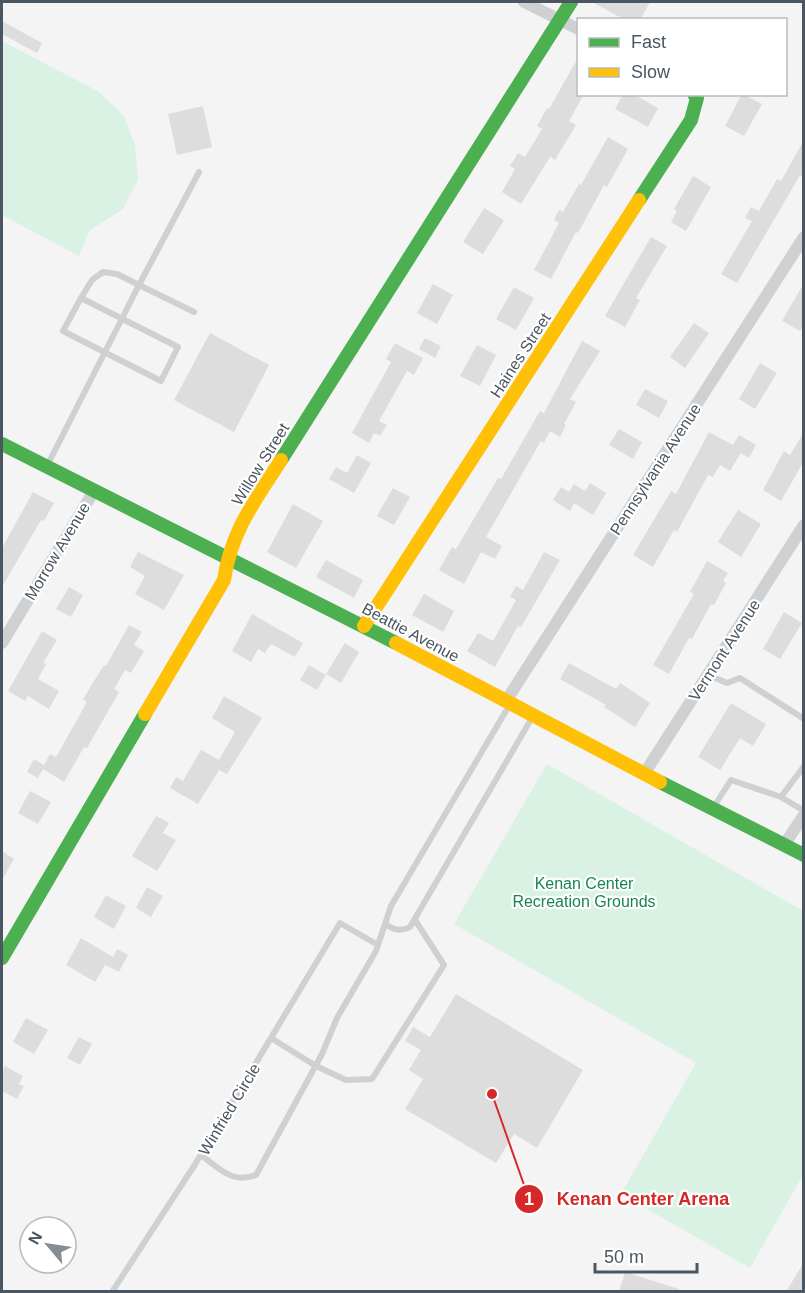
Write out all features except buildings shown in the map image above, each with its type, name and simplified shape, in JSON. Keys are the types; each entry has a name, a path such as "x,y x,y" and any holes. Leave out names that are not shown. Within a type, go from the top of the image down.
{"street":[{"path":"524,2 577,28"},
{"name":"Willow Street","path":"2,958 224,580 227,558 238,528 571,2"},
{"name":"Haines Street","path":"364,626 691,120 695,96"},
{"name":"Pennsylvania Avenue","path":"508,702 804,237"},
{"name":"Beattie Avenue","path":"2,444 364,626 644,774 804,855"},
{"name":"Morrow Avenue","path":"2,643 94,491"},
{"name":"Vermont Avenue","path":"644,774 804,525"},
{"path":"784,845 804,813"}],"lane":[{"path":"46,467 199,172"},
{"path":"81,298 178,347 160,381 63,331 81,298 92,280 103,272 117,274 194,312"},
{"path":"708,675 726,683 740,678 804,719"},
{"path":"201,1155 233,1178 244,1179 256,1176 316,1066 337,1018 378,945 391,906 508,702"},
{"path":"385,924 402,931 410,927 415,920 533,715"},
{"path":"781,797 804,766"},
{"path":"713,809 731,780 781,797 804,813"},
{"path":"271,1038 316,1066 346,1080 372,1078 444,965 415,920"},
{"name":"Winfried Circle","path":"112,1292 201,1155 340,923 378,945"}],"green space":[{"path":"2,41 99,92 124,116 135,145 138,180 123,209 89,231 79,256 2,215"},
{"name":"Kenan Center Recreation Grounds","path":"547,764 803,911 803,1175 750,1268 621,1194 696,1063 454,924"}],"traffic: fast":[{"path":"281,460 571,2"},
{"path":"639,200 691,120 697,98 696,96"},
{"path":"2,444 396,643"},
{"path":"2,958 145,714"},
{"path":"660,782 804,855"}],"traffic: slow":[{"path":"364,626 639,200"},
{"path":"145,714 224,580 227,562 238,531 281,460"},
{"path":"396,643 660,782"}],"place":[{"name":"Kenan Center Arena","path":"492,1094"}]}
